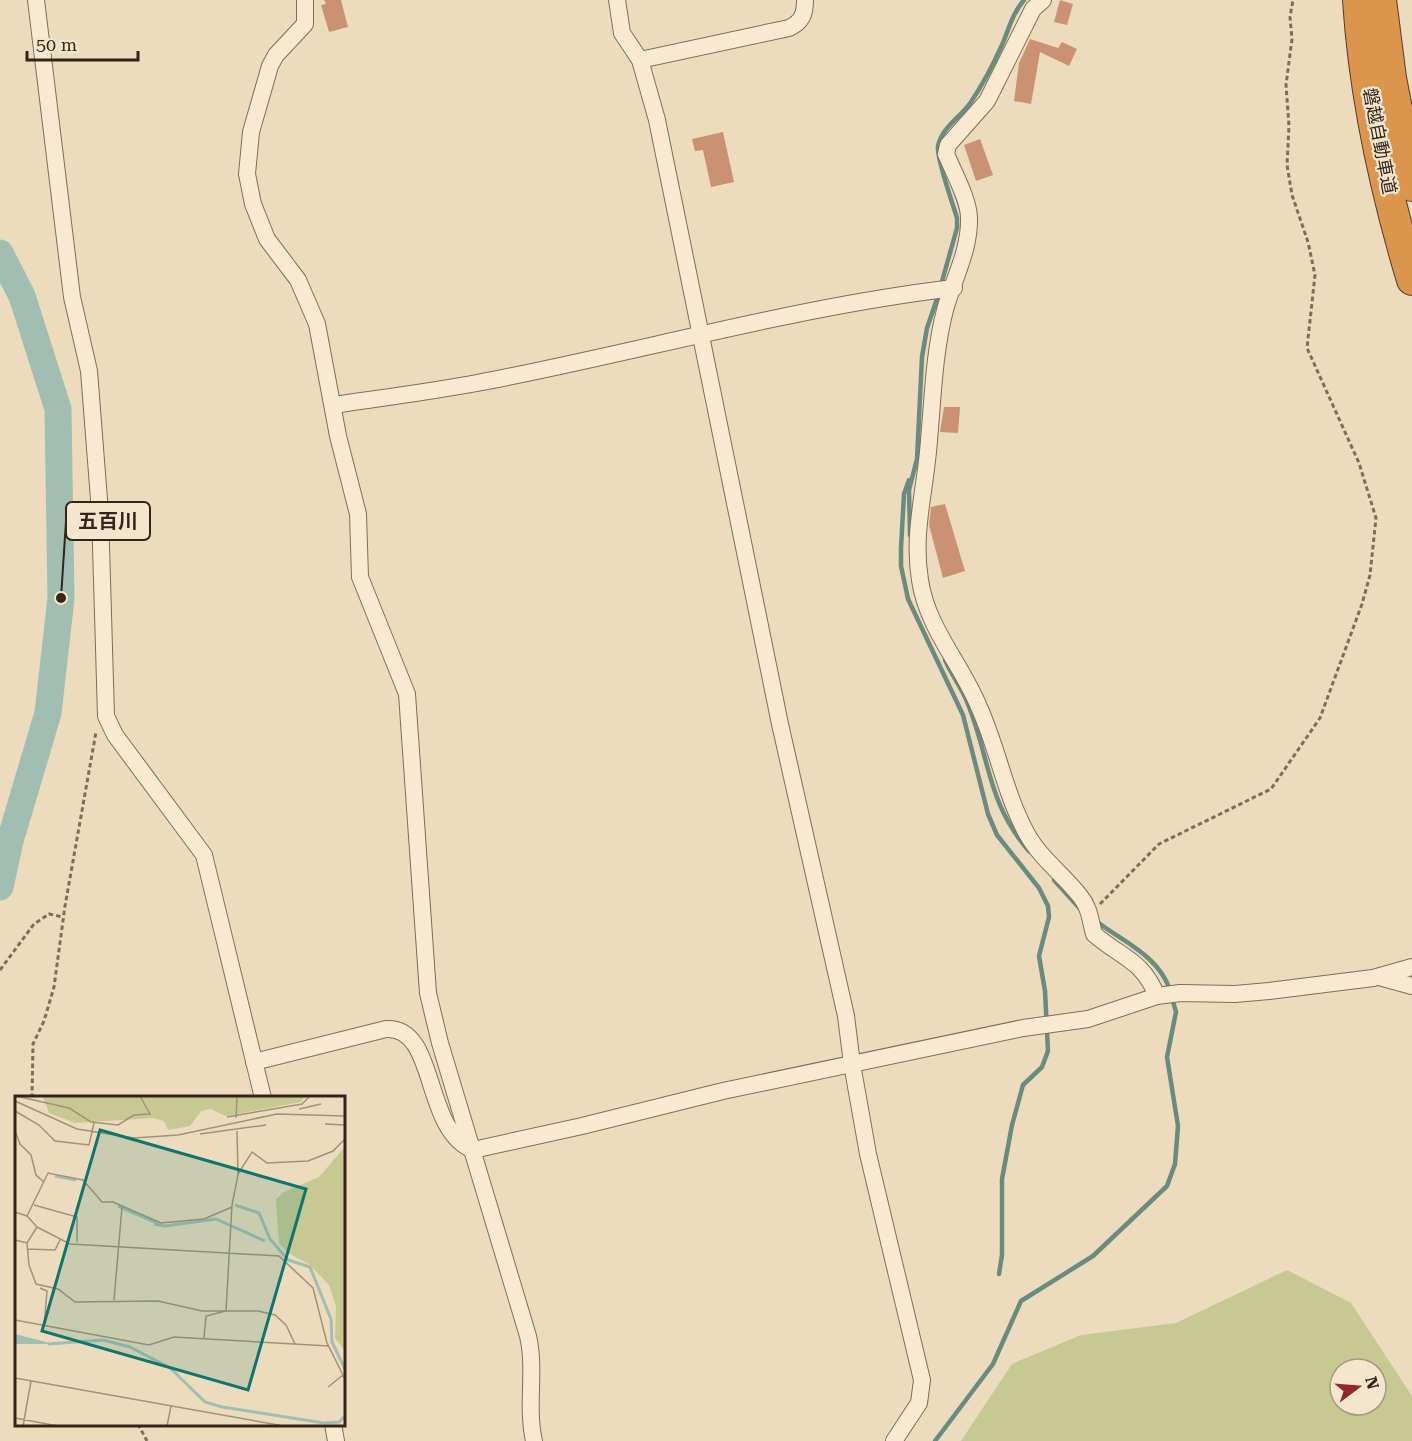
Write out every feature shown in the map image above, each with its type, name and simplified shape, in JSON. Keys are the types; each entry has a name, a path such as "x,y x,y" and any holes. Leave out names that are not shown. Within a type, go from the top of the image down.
{"highway":[{"name":"磐越自動車道","path":"1358,0 1368,85 1382,159 1412,280"},
{"name":"磐越自動車道","path":"1381,0 1391,78 1412,186"}],"street":[{"path":"304,0 305,24 276,55 270,66 251,132 247,174 253,204 267,239 298,280 317,324 338,436 358,514 360,577 407,694 428,993 440,1042 530,1347 533,1375 530,1422 534,1441"},
{"path":"617,0 622,33 640,60 657,120 780,724 846,1016 852,1064 871,1165 922,1380 919,1403 894,1441"},
{"path":"640,60 789,28 797,24 805,12 805,0"},
{"path":"1043,0 1033,9 987,101 948,145 946,154 968,206 970,219 959,273 946,308 931,391 929,441 918,513 917,549 920,583 932,622 980,707 1005,784 1028,835 1081,896 1090,913 1094,934 1138,965 1149,978 1157,996"},
{"path":"41,1 72,297 89,371 100,512 106,716 115,735 204,855 262,1096"},
{"path":"333,405 478,382 905,294 954,288"},
{"path":"254,1062 386,1029 400,1030 414,1039 450,1130 463,1145 473,1149 582,1126 723,1091 1033,1026 1088,1019 1157,996 1180,993 1235,994 1378,976 1412,967"},
{"path":"1378,976 1412,986"},
{"path":"333,1426 336,1441"}],"path":[{"path":"1090,913 1159,844 1271,789 1320,718 1362,604 1370,575 1376,518 1359,463 1307,348 1315,275 1308,242 1292,195 1287,165 1289,126 1286,86 1293,0"},
{"path":"32,1096 33,1044 44,1021 54,987 63,917 96,732 106,716"},
{"path":"0,970 34,924 49,914 63,917"},
{"path":"139,1426 147,1441"}],"green space":[{"path":"1287,1270 1351,1303 1386,1357 1328,1357 1328,1417 1388,1417 1388,1359 1412,1396 1412,1441 961,1441 1012,1364 1081,1335 1176,1323"}],"building":[{"path":"324,0 341,0 348,27 329,32 321,5 326,4"},
{"path":"1060,0 1073,4 1067,25 1054,22"},
{"path":"1030,39 1058,48 1062,42 1077,49 1069,66 1040,52 1031,104 1014,101 1019,63"},
{"path":"723,132 734,182 711,187 703,150 695,151 692,139"},
{"path":"980,139 993,175 976,181 964,145"},
{"path":"944,407 960,407 958,433 940,432"},
{"path":"945,504 965,571 943,578 929,525 931,507"}],"waterway":[{"path":"941,285 957,228 957,218 938,152 940,139 967,108 980,88 1024,0"},
{"path":"0,253 22,296 58,409 61,598 48,713 10,841 0,887"},
{"path":"910,535 909,490 917,459 922,357 927,328 939,293"},
{"path":"909,480 904,494 901,548 901,566 908,599 963,715 988,814 997,835 1039,888 1048,906 1049,917 1039,956 1045,991 1048,1051 1042,1067 1023,1085 1012,1125 1002,1179 1002,1255 999,1274"},
{"path":"945,660 965,697 1004,814 1029,851"},
{"path":"1054,880 1082,911"},
{"path":"1096,921 1148,958 1157,967 1170,990"},
{"path":"935,1441 993,1364 1021,1301 1093,1256 1167,1186 1175,1164 1178,1126 1167,1057 1176,1012 1172,998"}],"place":[{"name":"五百川","path":"61,598"}]}
